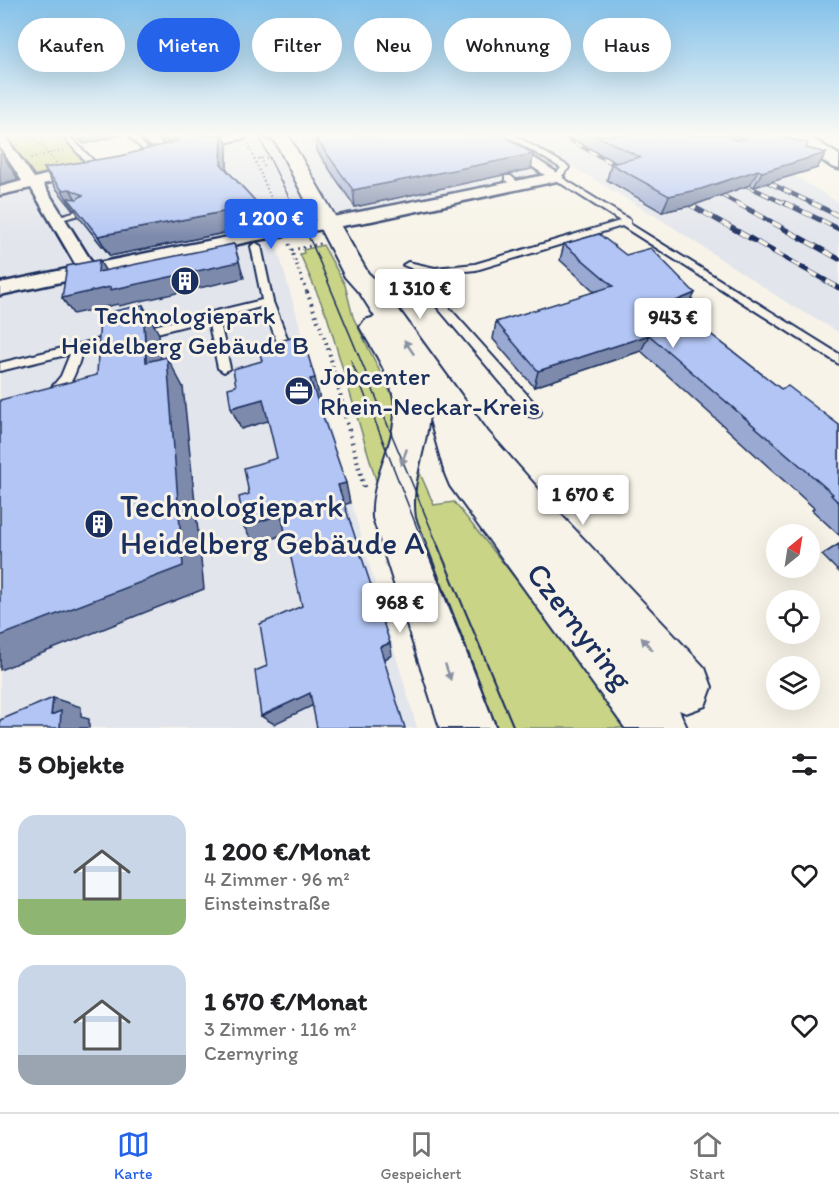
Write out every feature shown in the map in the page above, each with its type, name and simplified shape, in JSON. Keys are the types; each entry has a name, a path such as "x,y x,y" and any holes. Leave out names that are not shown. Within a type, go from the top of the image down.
{"main road":[{"name":"Czernyring","path":"299,169 358,277 371,290 475,443 548,532 686,687"},
{"name":"Czernyring","path":"358,277 356,290 412,400 409,442 391,505 468,728"},
{"name":"Czernyring","path":"441,396 464,474 659,728"}],"street":[{"path":"24,169 36,182 88,270"},
{"path":"36,182 88,169"},
{"path":"0,191 90,169"},
{"path":"0,289 88,270 281,222 329,223 371,216 512,182 556,177 555,171 552,169"}],"lane":[{"path":"556,177 623,218 627,222 625,224"},
{"path":"57,218 80,212 87,215"},
{"path":"534,412 431,293 413,267 453,271 476,267 625,224 839,360"},
{"path":"256,246 268,302 284,345"},
{"path":"0,367 268,302"},
{"path":"213,316 224,368"},
{"path":"46,399 61,387 70,372 77,349"}],"path":[{"path":"61,169 65,174"},
{"path":"258,169 281,222 328,348 367,496"},
{"path":"764,182 810,204"}],"shaded area":[{"path":"121,169 538,169 546,174 364,213 271,227 417,728 0,728 0,197"},
{"path":"576,169 781,169 839,203 839,332 792,306 662,220"}],"green space":[{"path":"27,169 62,169 32,176"},
{"path":"323,245 345,285 353,317 402,416 378,487 327,316 300,254 304,253 303,250"},
{"path":"414,460 434,505 454,502 529,595 626,728 486,728 405,497"}],"building":[{"path":"45,169 226,169 259,205 98,236 68,198 77,199 83,195 70,189 62,190"},
{"path":"338,169 458,169 353,190"},
{"path":"620,169 772,169 762,172 758,170 701,189 669,196"},
{"path":"599,234 626,255 651,248 695,293 671,303 781,389 788,386 839,425 839,503 831,495 833,494 649,335 538,371 496,322 613,286 564,244"},
{"path":"234,244 239,262 62,298 67,266 99,260 98,272"},
{"name":"Technologiepark Heidelberg Gebäude A","path":"143,305 146,362 167,357 183,566 0,636 0,400 97,375 100,314"},
{"path":"302,335 315,378 310,379 346,483 338,485 390,643 380,647 405,728 317,728 310,693 261,716 255,671 267,666 260,624 302,606 281,514 244,527 239,497 249,494 244,468 277,458 263,399 231,408 228,388 236,386 233,369 262,361 258,347"},
{"path":"53,698 51,715 61,711 60,728 0,728 0,720"}],"tram line":[{"path":"275,169 313,246 439,548"},
{"path":"351,360 425,548"},
{"path":"425,546 497,728"},
{"path":"438,546 514,728"}],"railway":[{"path":"623,169 629,172"},
{"path":"755,176 816,205"},
{"path":"733,179 788,205"},
{"path":"707,187 740,205"},
{"path":"677,198 689,205"},
{"path":"687,203 839,288"},
{"path":"737,203 839,259"},
{"path":"785,203 839,229"},
{"path":"812,203 839,216"}],"place":[{"name":"Technologiepark Heidelberg Gebäude B","path":"185,281"},
{"name":"Jobcenter Rhein-Neckar-Kreis","path":"299,391"},
{"name":"Technologiepark Heidelberg Gebäude A","path":"99,524"}]}
